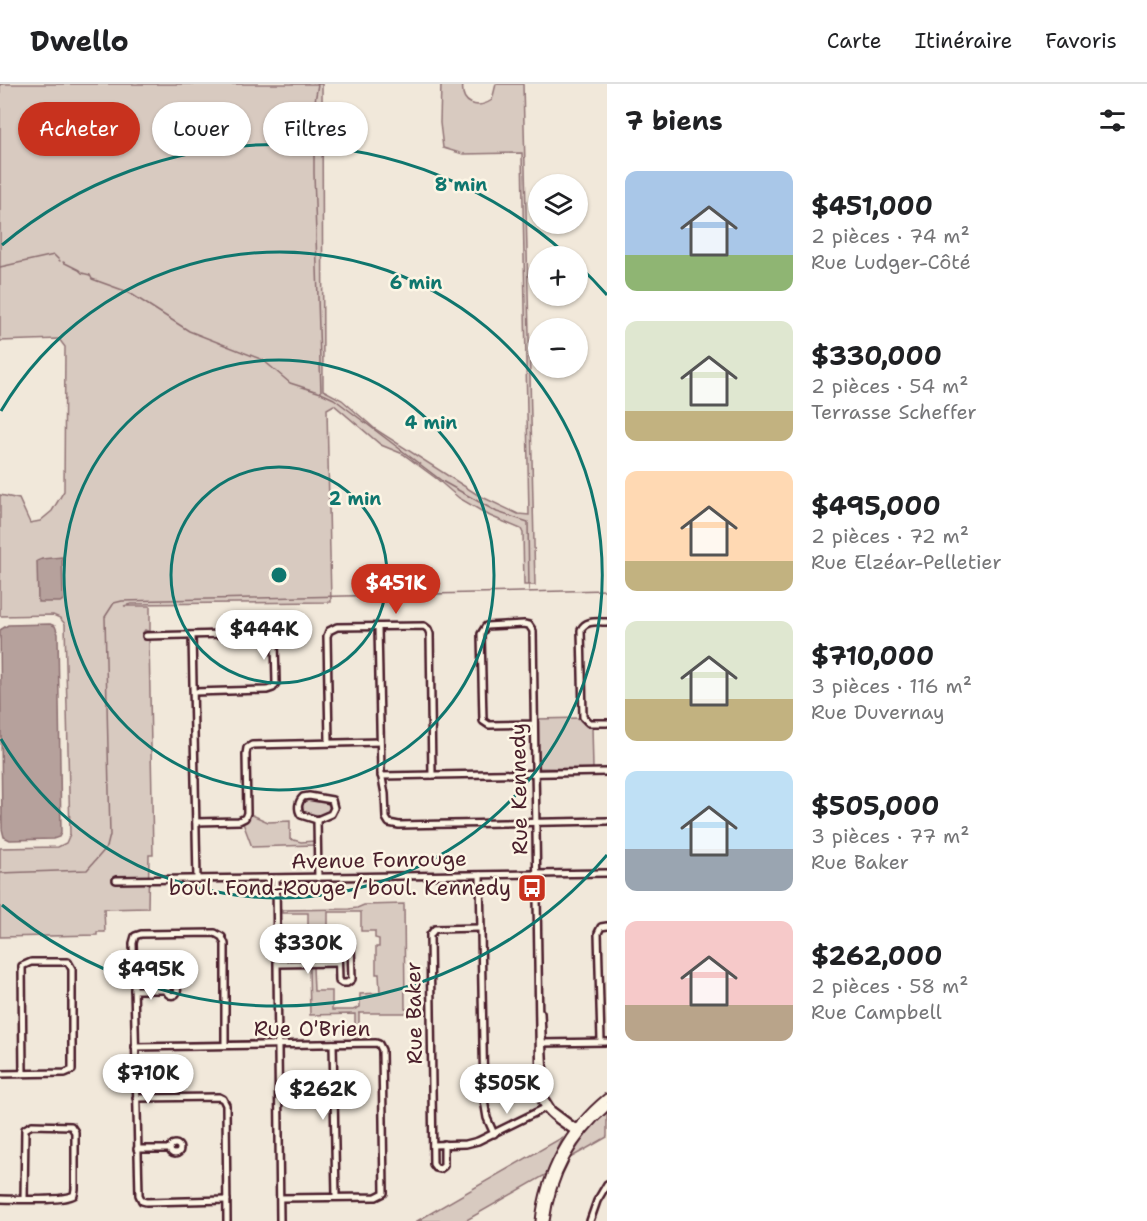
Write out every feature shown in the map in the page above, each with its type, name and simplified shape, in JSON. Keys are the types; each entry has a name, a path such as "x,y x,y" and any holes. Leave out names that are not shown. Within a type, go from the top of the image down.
{"main road":[{"path":"540,1221 549,1181 557,1161 578,1131 607,1098"},
{"path":"545,1221 554,1181 578,1131 607,1106"}],"street":[{"path":"607,622 588,623 581,630 583,717 590,723 607,723"},
{"name":"Rue Kennedy","path":"534,724 489,725 484,722 482,716 482,630 488,625 529,625 533,632 539,991 544,1097 547,1107"},
{"path":"329,742 328,632 335,627 426,627 429,632 432,775"},
{"path":"378,627 381,776 385,794 386,818 389,823 399,825 607,821"},
{"path":"146,636 266,633 272,636 275,642 276,683 272,689 194,692"},
{"path":"192,635 197,879"},
{"path":"196,822 239,821 245,818 247,813 246,754 250,746 380,742"},
{"path":"381,776 607,772"},
{"path":"303,797 332,800 334,808 331,814 317,820 300,813 299,804 303,797"},
{"path":"317,820 318,878"},
{"name":"Avenue Fonrouge","path":"116,880 607,873"},
{"path":"480,874 484,1100 487,1118 494,1134"},
{"path":"276,878 280,1221"},
{"path":"541,1043 604,1042 598,933 600,928 607,926"},
{"name":"Rue Baker","path":"444,1144 444,1164 440,1169 434,1166 433,1144 430,934 435,929 480,928"},
{"path":"225,1045 225,944 222,937 215,933 135,936 133,941 138,1193 144,1202 227,1200"},
{"path":"349,941 351,943 352,979 349,983 339,982 339,963 339,943 349,941"},
{"path":"0,1074 22,1074 65,1073 72,1070 72,969 66,962 31,962 22,966 22,1074"},
{"path":"278,964 339,963"},
{"path":"134,990 167,990"},
{"name":"Rue O'Brien","path":"135,1047 376,1043 382,1048 385,1191 381,1196 280,1198"},
{"path":"333,1044 336,1197"},
{"path":"136,1098 219,1097 224,1101 226,1105 227,1221"},
{"path":"433,1144 470,1143 494,1134 547,1107 578,1131"},
{"path":"0,1199 24,1199 68,1198 75,1194 75,1132 70,1126 32,1125 25,1129 24,1199"},
{"path":"137,1149 170,1149"},
{"path":"591,1221 600,1194 607,1184"},
{"path":"600,1194 607,1198"}],"shaded area":[{"path":"0,84 322,84 322,102 263,102 263,156 322,156 323,390 342,400 375,429 478,495 518,514 529,515 522,153 463,154 443,148 440,123 441,84 463,84 464,96 467,100 475,105 481,105 492,100 496,84 523,84 528,378 530,378 535,585 524,585 521,529 490,516 459,498 403,454 381,445 334,405 327,409 331,602 131,604 124,606 150,606 150,632 145,630 142,634 143,640 149,640 153,855 149,855 148,908 104,909 105,932 97,932 97,935 0,937 0,848 58,847 66,843 70,834 65,624 53,615 0,616 0,495 19,499 30,523 40,521 52,511 64,491 65,347 59,339 0,341"},
{"path":"62,557 63,600 38,602 37,561"},
{"path":"50,624 55,626 58,634 61,833 59,837 53,839 10,840 4,837 2,829 0,630 8,625"},
{"path":"580,718 584,724 592,726 593,769 539,768 537,719"},
{"path":"304,800 325,801 330,811 322,815 306,814 301,808"},
{"path":"250,814 268,822 290,821 290,839 301,842 314,841 314,845 252,847 243,823"},
{"path":"404,904 405,1009 428,1009 428,1013 359,1013 359,1040 355,1040 355,1014 310,1015 309,967 313,967 314,991 332,991 332,1010 353,1010 360,1007 360,994 380,993 379,974 376,974 376,947 379,947 379,939 375,938 375,931 361,931 361,912 328,912 328,927 308,927 308,913 282,913 282,910 349,909 364,905"},
{"path":"607,1111 607,1137 570,1158 591,1127"},
{"path":"563,1137 547,1174 465,1221 417,1221"}],"waterway":[{"path":"318,84 314,107 314,173 321,392"},
{"path":"0,267 54,255 60,261"},
{"path":"63,262 90,275 92,279 128,292 189,331 263,360 290,383 334,399 442,481 497,512 528,522 529,590"},
{"path":"0,873 87,870 107,847 110,835 105,617 114,603 607,590"}],"place":[{"name":"boul. Fond-Rouge / boul. Kennedy","path":"532,888"}]}
